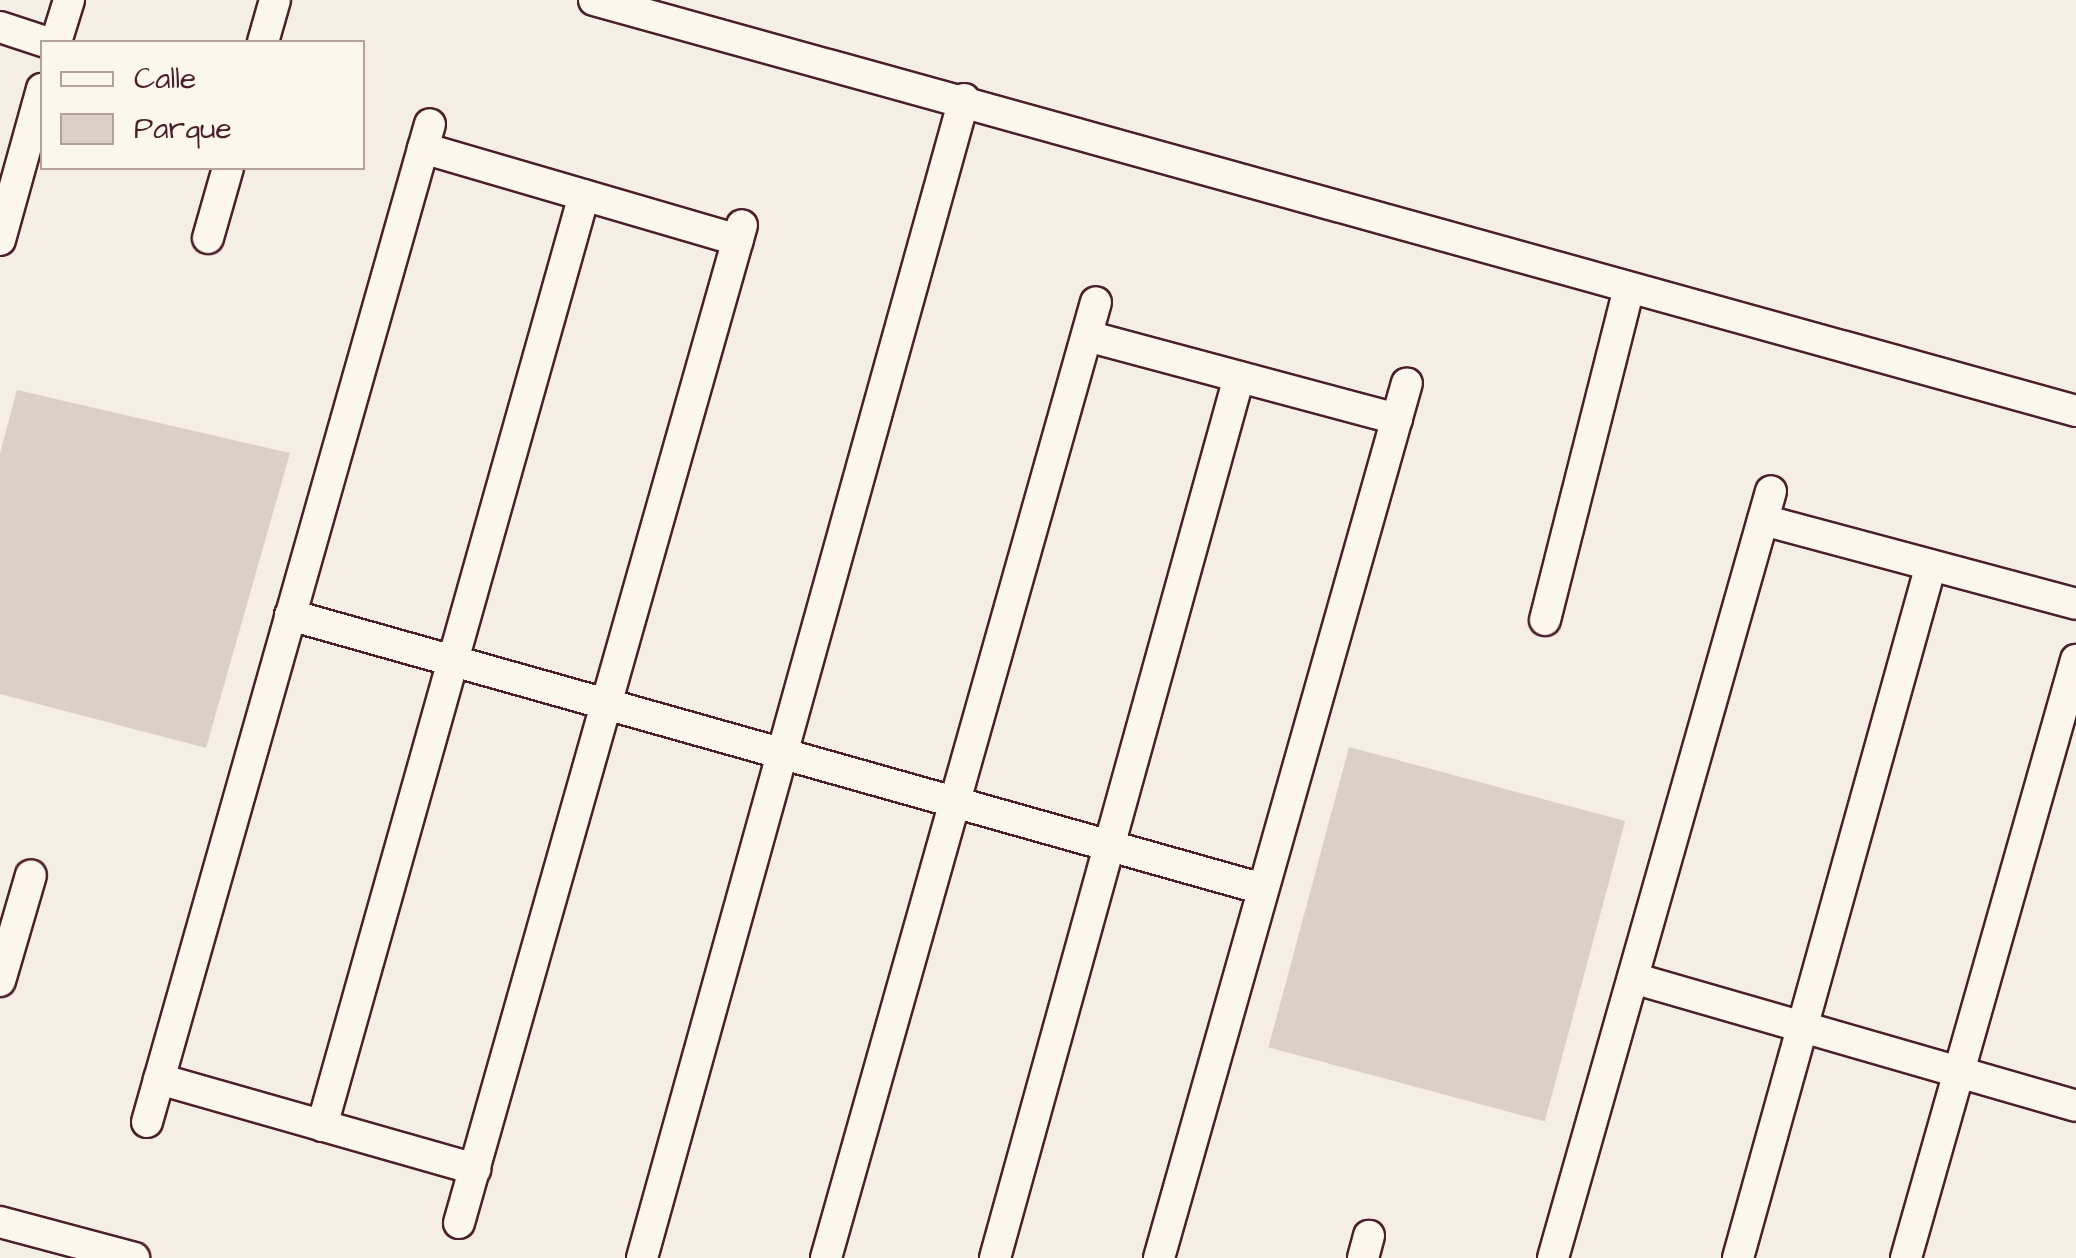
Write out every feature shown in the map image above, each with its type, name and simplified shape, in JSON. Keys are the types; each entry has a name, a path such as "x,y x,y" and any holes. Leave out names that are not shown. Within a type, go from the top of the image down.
{"street":[{"path":"57,40 69,0"},
{"path":"264,40 275,0"},
{"path":"594,0 964,99 2076,411"},
{"path":"0,27 40,40"},
{"path":"0,240 40,96"},
{"path":"642,1258 964,99"},
{"path":"146,1122 426,136 584,195 740,232 460,1223"},
{"path":"208,238 227,170"},
{"path":"322,1126 584,195"},
{"path":"1545,620 1630,288"},
{"path":"826,1258 1096,302"},
{"path":"1088,336 1397,419"},
{"path":"996,1258 1240,376"},
{"path":"1159,1258 1407,383"},
{"path":"1553,1258 1767,506 1931,565 2076,604"},
{"path":"1738,1258 1800,1024 1931,565"},
{"path":"290,615 785,750 1264,889"},
{"path":"1906,1258 2076,660"},
{"path":"0,980 31,875"},
{"path":"1633,978 1960,1068 2076,1106"},
{"path":"159,1079 475,1169"},
{"path":"0,1222 134,1258"}],"green space":[{"path":"17,390 290,453 206,748 0,694 0,453"},
{"path":"1349,747 1625,821 1545,1121 1269,1047"}]}
